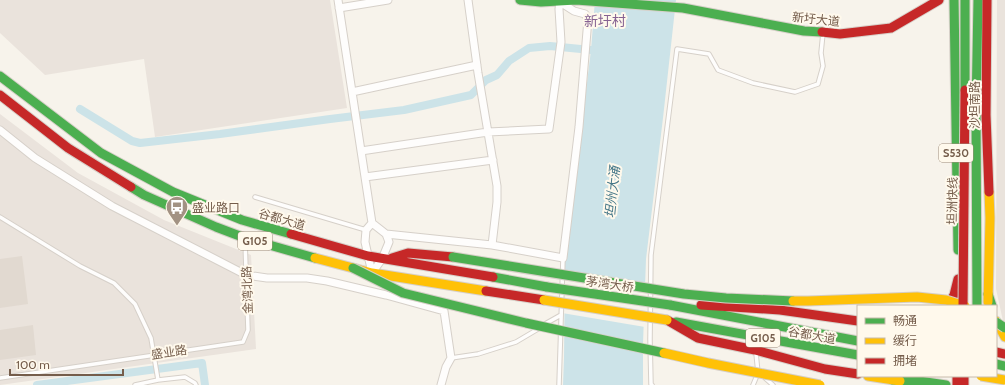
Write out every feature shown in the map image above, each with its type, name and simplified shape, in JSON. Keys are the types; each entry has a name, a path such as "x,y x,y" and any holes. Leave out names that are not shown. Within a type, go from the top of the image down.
{"main road":[{"path":"520,0 526,2 576,0"},
{"name":"新圩大道","path":"576,0 683,8 804,31 840,34 891,28 939,0"},
{"name":"沙坦南路","path":"954,0 958,305"},
{"name":"坦洲快线","path":"964,305 965,0"},
{"name":"坦洲快线","path":"977,305 976,110 978,0"},
{"name":"沙坦南路","path":"987,0 986,115 990,218 988,305"},
{"name":"谷都大道","path":"0,76 101,153 173,192 242,220 368,256 547,287"},
{"name":"G105","path":"0,95 68,148 144,195 216,227 245,238 372,273 667,320"},
{"path":"385,259 408,253 453,257 684,294 726,298 808,301 917,297 946,300 961,305"},
{"path":"353,268 403,292 447,304 708,363 820,385"},
{"path":"949,305 954,295 958,279"},
{"name":"茅湾大桥","path":"547,287 670,305"},
{"path":"988,294 992,305"},
{"path":"670,305 686,304 780,310 857,321"},
{"name":"谷都大道","path":"670,305 857,341"},
{"path":"667,320 698,338 755,350 825,369 857,374"},
{"name":"谷都大道","path":"667,320 857,355"},
{"path":"997,324 1005,338"},
{"path":"874,377 916,385"},
{"path":"987,377 1005,380"},
{"path":"892,380 919,381 946,385"}],"street":[{"path":"338,0 372,223 386,234 389,242 385,259 372,273"},
{"path":"339,8 388,0"},
{"path":"468,0 497,186 497,202 492,245"},
{"path":"361,151 488,132 549,128 561,42 559,9 561,1 574,11 585,14 588,19 579,127 563,258 492,245 386,234"},
{"path":"352,92 477,65"},
{"path":"0,130 34,158 112,206 246,275 267,278 307,278 327,281 444,311 451,358 446,367 442,385"},
{"path":"365,177 493,160"},
{"path":"372,223 366,230 365,242 372,273"}],"lane":[{"path":"652,385 650,339 651,255 677,49 709,54 718,70 753,83 795,92 818,84 823,66 821,53 823,33"},
{"path":"255,197 366,230"},
{"path":"0,217 80,266 114,283 136,304 151,338 158,380"},
{"name":"金湾北路","path":"243,342 248,330 245,238"},
{"path":"559,385 560,315 563,258"},
{"path":"451,358 478,354 516,342 560,315"},
{"name":"盛业路","path":"0,378 243,342"},
{"path":"753,385 758,373 755,350"},
{"path":"758,373 773,385"},
{"path":"135,385 158,380 185,377 196,385"}],"shaded area":[{"path":"0,0 330,0 347,108 155,137 144,59 45,75 0,33"},
{"path":"997,0 1005,0 1005,322 1003,321 996,289"},
{"path":"0,114 78,173 164,220 251,255 256,349 0,385"}],"water":[{"name":"坦州大涌","path":"595,0 676,0 646,259 643,385 563,385 565,262 591,50"}],"pier":[{"path":"563,276 647,290 645,327 562,313"}],"building":[{"path":"22,256 28,304 0,308 0,259"},
{"path":"33,325 36,355 0,360 0,330"}],"waterway":[{"path":"80,109 132,141 140,143 220,134 404,110 471,95 486,80 497,75 509,61 529,48 550,46 591,50"},
{"path":"37,385 202,363 205,385"}],"traffic: fast":[{"path":"520,0 541,2 576,0 683,8 804,31 822,32"},
{"path":"954,0 958,250"},
{"path":"965,0 965,90"},
{"path":"977,305 976,110 978,0"},
{"path":"0,76 101,153 173,192 242,220 291,234"},
{"path":"131,187 144,195 216,227 245,238 315,258"},
{"path":"453,257 684,294 726,298 793,301"},
{"path":"353,268 403,293 526,323 664,353"},
{"path":"493,277 547,287"},
{"path":"547,287 670,305"},
{"path":"988,294 992,305"},
{"path":"670,305 857,341"},
{"path":"676,322 857,355"},
{"path":"997,323 1005,328"},
{"path":"997,364 1005,366"},
{"path":"892,380 919,381 946,385"}],"traffic: slow":[{"path":"988,302 990,218 989,192"},
{"path":"315,258 372,273 486,291"},
{"path":"793,301 917,297 946,300 962,305"},
{"path":"544,300 667,320"},
{"path":"997,323 1005,337"},
{"path":"664,353 820,385"},
{"path":"874,377 900,381"},
{"path":"987,377 1005,380"}],"traffic: jam":[{"path":"822,32 840,34 891,28 939,0"},
{"path":"987,0 986,115 989,192"},
{"path":"963,305 965,90"},
{"path":"0,95 68,148 131,187"},
{"path":"291,234 368,256 493,277"},
{"path":"392,258 408,253 453,257"},
{"path":"949,305 954,295 958,279"},
{"path":"486,291 544,300"},
{"path":"701,305 780,310 857,321"},
{"path":"667,320 698,338 755,350 825,369 857,374"},
{"path":"997,352 1005,354"},
{"path":"957,377 957,385"},
{"path":"964,377 964,385"}],"place":[{"name":"盛业路口","path":"177,226"}],"district":[{"name":"新圩村","path":"605,21"}]}
